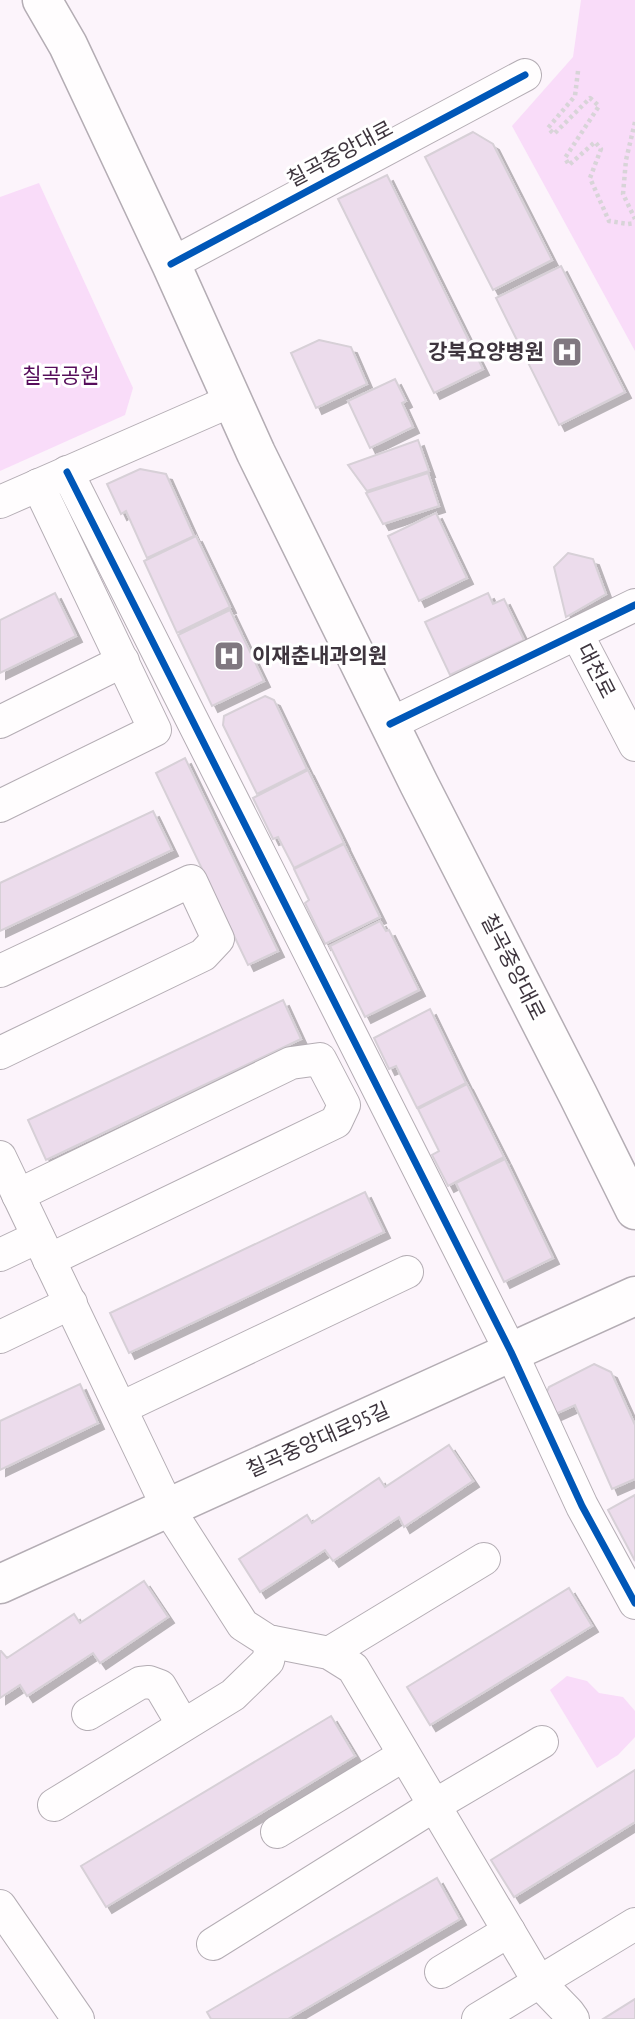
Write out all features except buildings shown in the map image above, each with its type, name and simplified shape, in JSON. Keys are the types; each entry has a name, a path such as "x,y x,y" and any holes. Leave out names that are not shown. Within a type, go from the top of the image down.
{"main road":[{"name":"칠곡중앙대로","path":"42,0 68,45 256,453 635,1210"},
{"name":"칠곡중앙대로95길","path":"0,1584 635,1296"}],"street":[{"name":"칠곡중앙대로","path":"171,264 525,75"},
{"path":"0,502 233,400"},
{"path":"67,472 511,1352 582,1506 635,1603"},
{"path":"0,806 155,730 37,485"},
{"path":"390,724 635,605"},
{"name":"대천로","path":"577,634 635,745"},
{"path":"0,722 123,661"},
{"path":"0,971 191,880 218,939 203,956 0,1053"},
{"path":"0,1255 44,1249 335,1122 344,1105 320,1059 291,1063 18,1195"},
{"path":"0,1157 168,1508 243,1625 268,1641 329,1653 353,1668 539,1982 573,2019"},
{"path":"121,1408 407,1272"},
{"path":"0,1337 71,1303"},
{"path":"329,1653 484,1559"},
{"path":"54,1805 233,1695 268,1661 272,1642"},
{"path":"88,1714 140,1683 149,1682 160,1686 183,1725"},
{"path":"213,1944 435,1805 542,1742"},
{"path":"277,1832 404,1755"},
{"path":"0,1906 78,2019"},
{"path":"478,2019 635,1924"},
{"path":"441,1972 509,1931"}],"path":[{"path":"578,71 575,96 548,128 554,134 590,98 599,106 565,158 569,165 595,142 601,149 590,178 609,220 628,224 635,221 624,194 626,160 635,122"}],"green space":[{"path":"581,0 635,0 635,351 512,126 573,57"},
{"name":"칠곡공원","path":"39,183 133,388 125,415 0,471 0,197"},
{"path":"567,1676 587,1681 599,1693 623,1697 635,1711 635,1737 618,1755 597,1768 550,1690"}],"cycle path":[{"path":"171,264 525,75"},
{"path":"67,472 511,1352 582,1506 635,1603"},
{"path":"390,724 635,605"}],"place":[{"name":"강북요양병원","path":"567,352"},
{"name":"이재춘내과의원","path":"229,656"}]}
